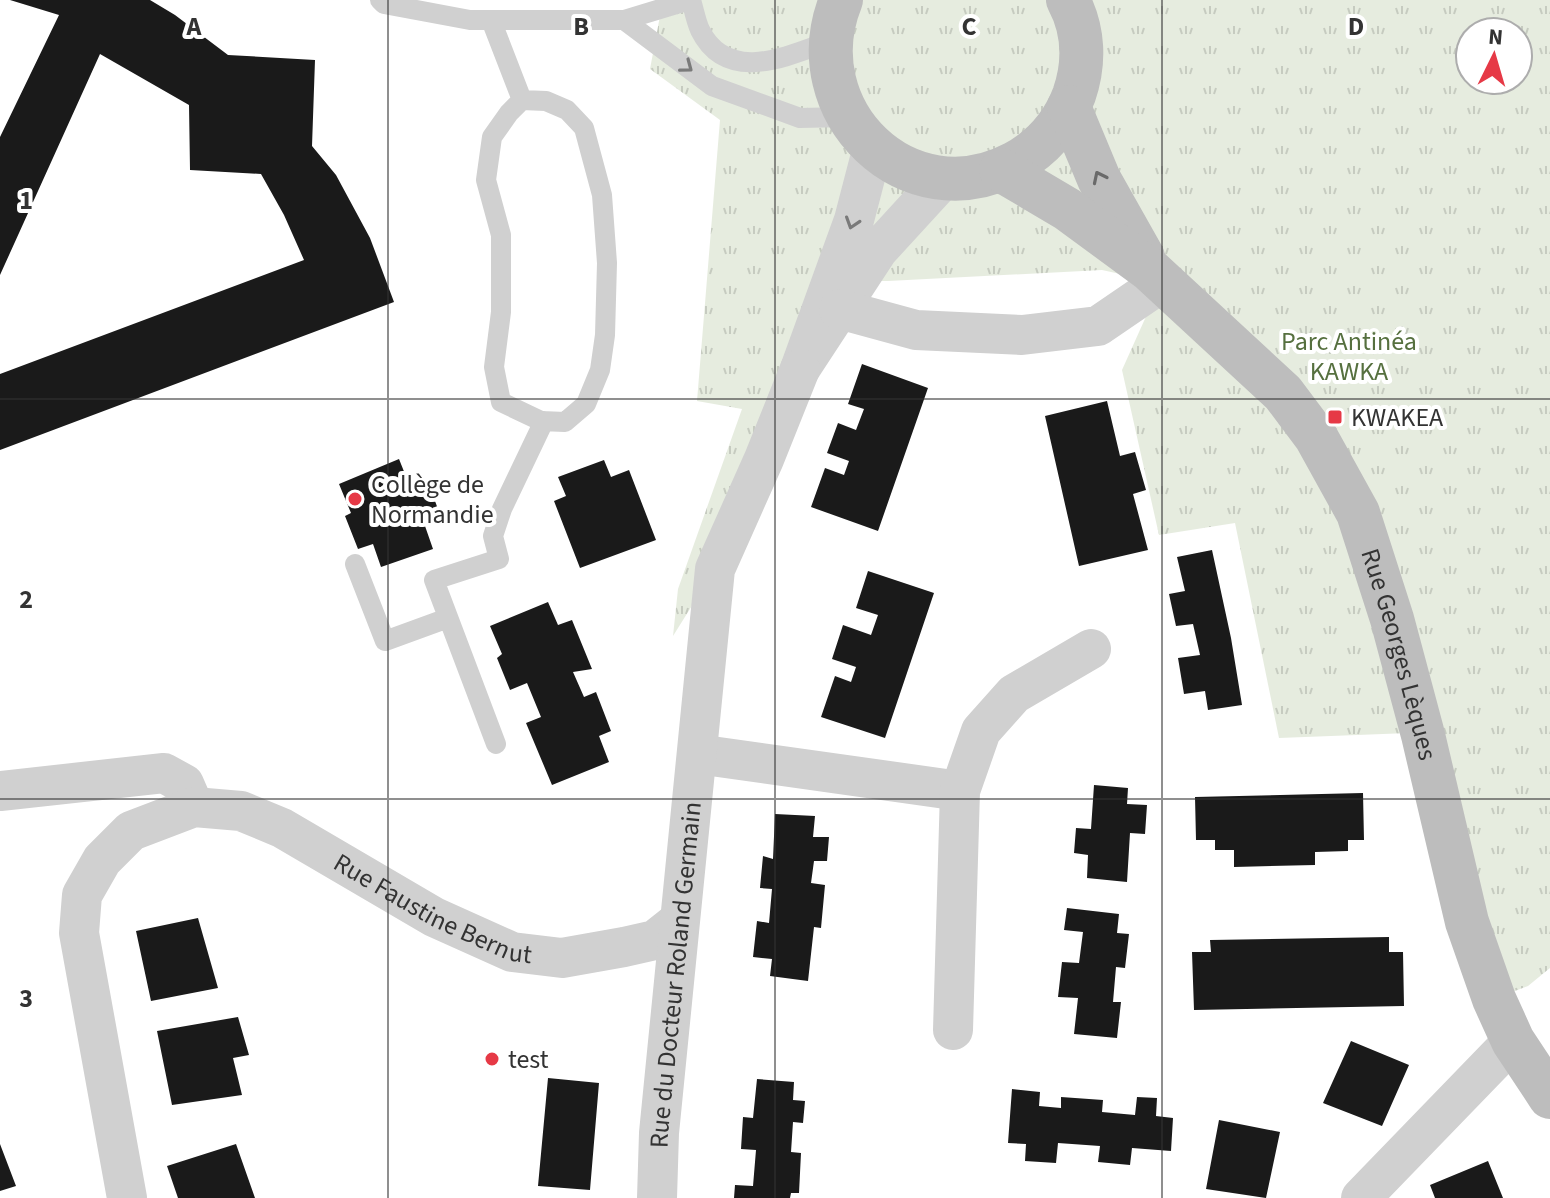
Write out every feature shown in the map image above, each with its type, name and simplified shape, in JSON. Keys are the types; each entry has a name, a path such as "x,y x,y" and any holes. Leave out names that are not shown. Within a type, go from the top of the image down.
{"main road":[{"path":"838,11 832,80 860,132 906,168 944,178 972,177 1001,170 1029,155 1052,134 1069,107 1080,77 1081,45 1075,5"},
{"name":"Rue Georges Lèques","path":"1069,107 1099,179 1156,276"},
{"name":"Rue Georges Lèques","path":"1001,170 1067,209 1156,276 1283,393 1316,437 1358,513 1392,619 1467,922 1494,999 1513,1041 1550,1097"}],"street":[{"name":"Rue du Docteur Roland Germain","path":"657,1198 659,1133 715,569 800,369 854,220 860,132"},
{"name":"Rue du Docteur Roland Germain","path":"800,369 878,250 944,178"},
{"path":"839,309 916,330 1022,335 1098,326 1156,276"},
{"path":"953,1030 960,791 981,731 1014,694 1091,649"},
{"path":"697,754 960,791"},
{"path":"0,791 164,773 184,784 194,807"},
{"name":"Rue Faustine Bernut","path":"127,1198 79,933 82,895 102,860 131,831 194,807 241,811 282,828 434,917 512,952 562,958 624,947 655,940 679,921"},
{"path":"1361,1198 1513,1041"}],"lane":[{"path":"380,0 384,4 470,20 624,20 690,0 701,31 717,52 745,64 777,60 838,11"},
{"path":"491,20 522,100"},
{"path":"624,20 712,86 800,118 860,132"},
{"path":"522,100 546,101 567,110 584,128 602,195 607,263 605,335 600,370 586,404 565,422 544,421 501,402 494,367 501,312 501,235 486,180 492,137 522,100"},
{"path":"496,744 434,580 499,559 493,536 502,509 544,421"},
{"path":"355,564 385,641 448,618"}],"green space":[{"name":"Parc Antinéa KAWKA","path":"663,0 1550,0 1550,968 1528,986 1494,999 1409,733 1279,738 1235,523 1159,535 1122,370 1161,283 1102,270 832,281 715,569 673,636 678,589 742,409 697,401 720,120 650,69"}],"building":[{"path":"10,0 150,0 228,55 315,60 312,146 336,175 370,238 394,302 0,450 0,374 304,260 261,174 190,170 189,105 100,54 0,275 0,137 59,15"},
{"path":"862,364 928,388 878,531 811,507 825,468 844,475 849,461 827,453 838,423 856,430 864,409 848,404"},
{"path":"1107,401 1120,456 1135,452 1146,490 1133,494 1148,550 1079,566 1045,416"},
{"path":"399,459 409,484 428,482 442,520 425,526 433,549 381,567 373,544 358,549 345,516 351,513 339,484"},
{"path":"604,460 611,477 629,470 656,540 580,568 554,501 566,496 558,477"},
{"path":"1212,550 1242,705 1208,710 1205,691 1184,694 1178,658 1200,655 1193,624 1176,626 1169,594 1185,591 1177,557"},
{"path":"868,571 934,593 885,738 821,717 835,676 851,682 856,667 832,659 843,625 871,635 878,615 856,608"},
{"path":"548,602 558,625 572,620 592,669 573,672 584,697 596,692 611,731 599,736 609,762 552,785 526,723 541,717 527,683 510,690 497,658 502,654 490,626"},
{"path":"1094,785 1128,788 1127,804 1147,805 1145,834 1130,833 1127,882 1087,878 1088,855 1074,853 1076,828 1091,829"},
{"path":"1363,793 1364,840 1348,840 1348,851 1315,852 1315,865 1234,867 1234,850 1215,850 1215,840 1196,840 1195,797"},
{"path":"775,814 815,816 813,837 829,837 827,861 814,861 811,883 825,885 821,928 814,927 808,981 770,976 772,959 753,957 757,921 769,923 772,889 760,888 763,856 773,859"},
{"path":"1067,908 1119,914 1117,933 1129,934 1125,968 1116,967 1113,1002 1121,1002 1117,1038 1074,1034 1078,998 1058,997 1062,962 1079,963 1083,932 1064,930"},
{"path":"198,918 218,988 151,1001 136,931"},
{"path":"1389,937 1389,952 1403,952 1404,1006 1194,1010 1192,952 1211,952 1210,940"},
{"path":"238,1017 249,1055 233,1058 242,1095 172,1105 157,1031"},
{"path":"1351,1041 1409,1065 1382,1126 1323,1103"},
{"path":"548,1078 599,1083 590,1190 538,1186"},
{"path":"757,1079 794,1082 793,1100 805,1101 803,1123 793,1122 791,1152 801,1153 799,1193 791,1193 790,1198 734,1198 735,1185 753,1186 756,1150 741,1149 743,1117 753,1118"},
{"path":"1012,1089 1040,1092 1039,1106 1061,1108 1061,1097 1103,1100 1102,1112 1135,1115 1137,1097 1157,1098 1156,1116 1173,1118 1171,1151 1132,1148 1130,1165 1098,1162 1100,1146 1058,1143 1056,1163 1025,1161 1026,1144 1008,1143"},
{"path":"1219,1120 1280,1132 1266,1198 1206,1189"},
{"path":"0,1144 16,1186 0,1191"},
{"path":"236,1144 255,1198 178,1198 167,1166"},
{"path":"1488,1161 1503,1198 1435,1198 1430,1185"}],"place":[{"name":"KWAKEA","path":"1335,417"},
{"name":"Collège de Normandie","path":"355,499"},
{"name":"test","path":"492,1059"}]}
